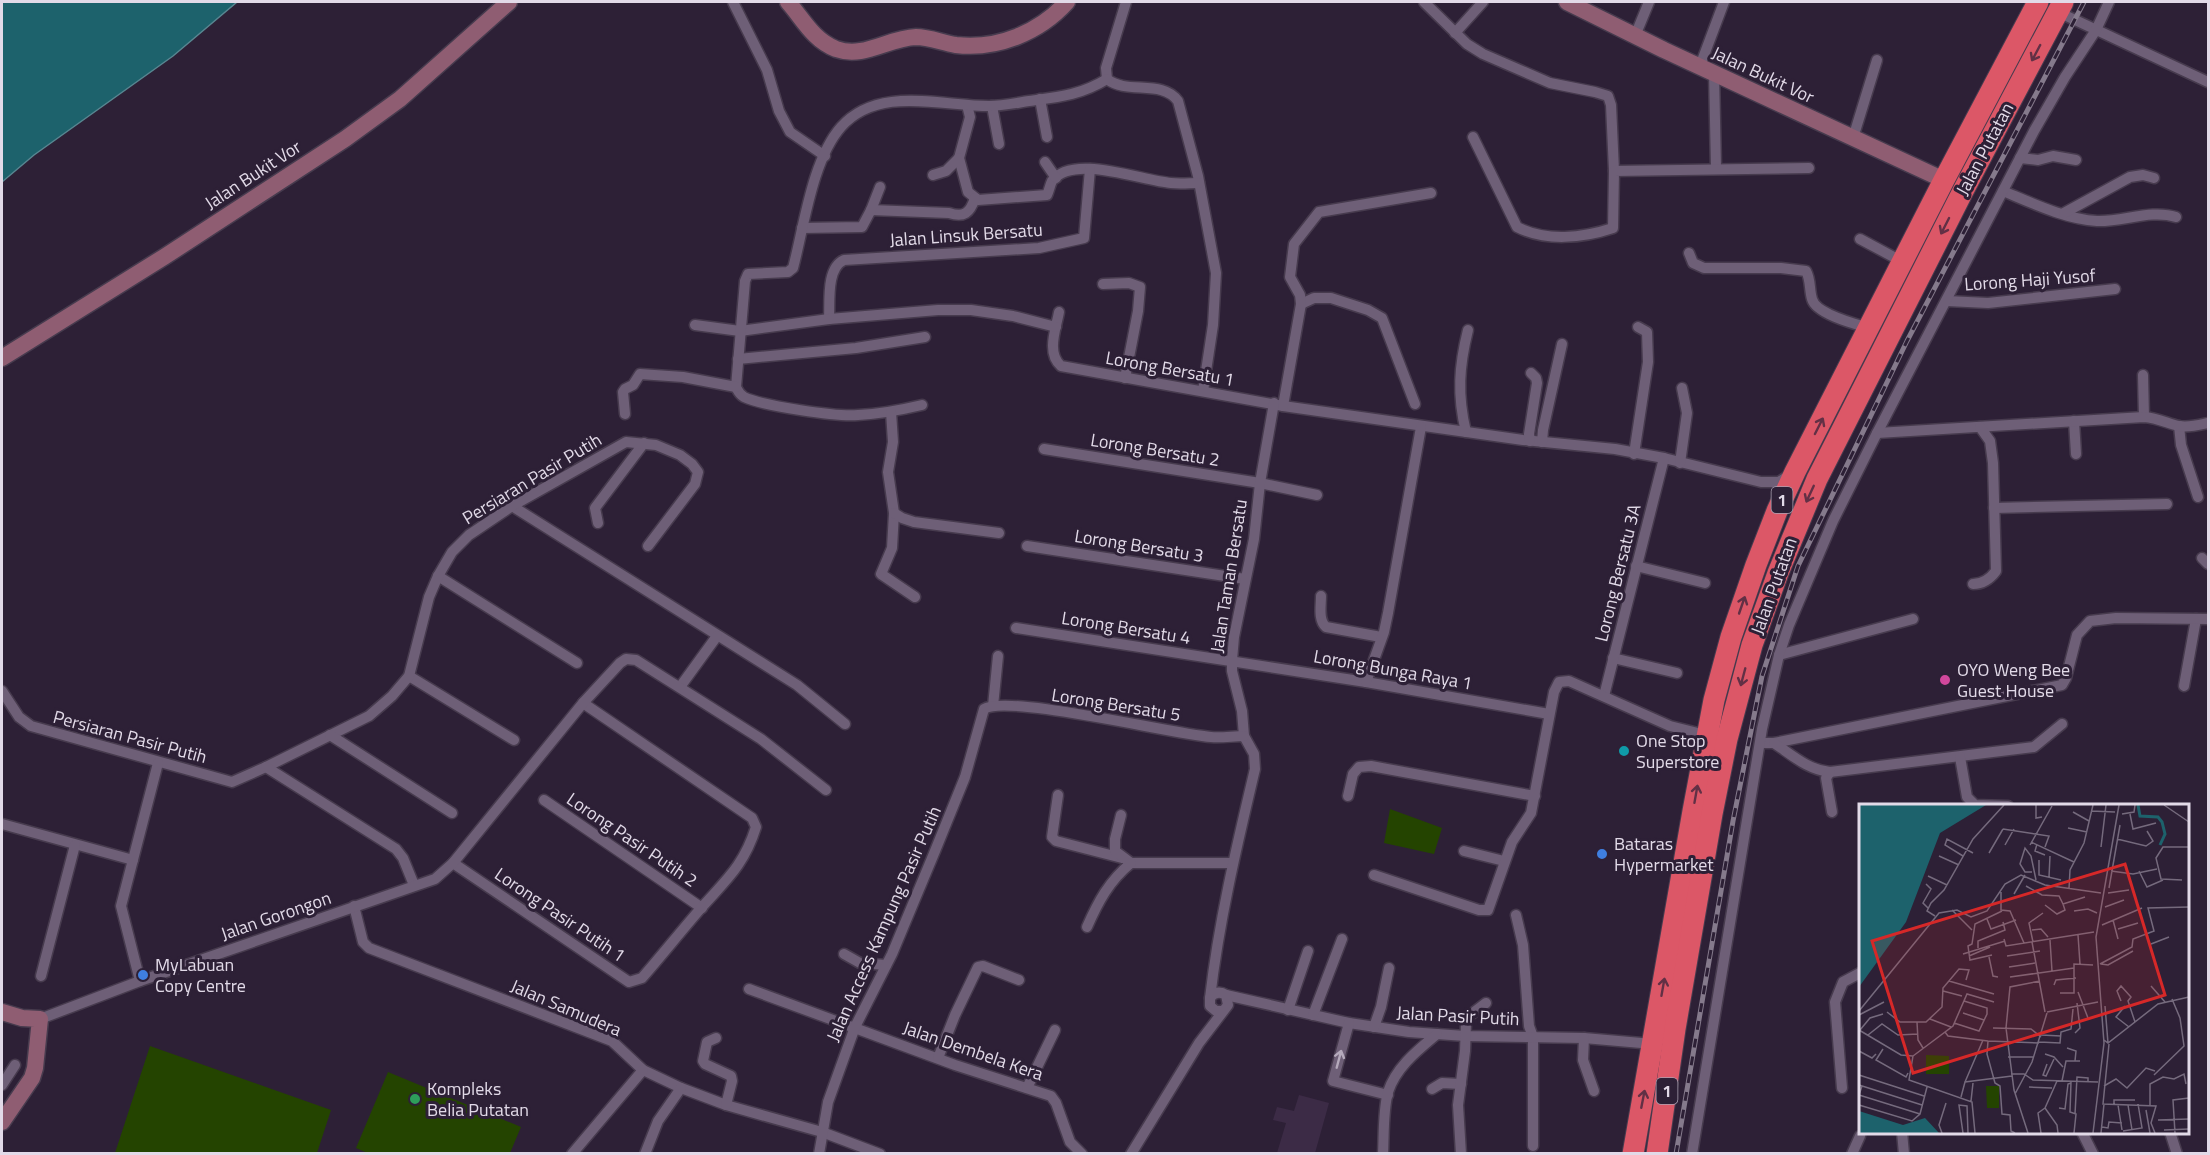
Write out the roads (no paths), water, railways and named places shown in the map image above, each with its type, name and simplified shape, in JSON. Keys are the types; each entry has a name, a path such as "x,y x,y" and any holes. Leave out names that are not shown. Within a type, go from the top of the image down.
{"highway":[{"name":"Jalan Putatan","path":"1635,1143 1706,735 1731,637 1756,565 1795,472 2038,2"},
{"name":"Jalan Putatan","path":"1658,1145 1675,1029 1712,814 1727,739 1749,654 1778,573 1817,480 1959,198 2061,7"},
{"path":"1942,185 1959,198"},
{"path":"1756,565 1778,573"},
{"path":"1653,1044 1675,1029"},
{"path":"1635,1143 1658,1145"}],"street":[{"name":"Jalan Bukit Vor","path":"2,358 164,257 345,139 400,99 509,2"},
{"path":"734,2 767,70 779,111 790,132 825,156"},
{"path":"788,2 812,33 823,43 836,49 854,52 916,37 957,45 987,44 1035,30 1054,16 1067,2"},
{"path":"1126,2 1106,68 1107,79 1114,84 1163,90 1172,94 1178,101 1199,183 1216,273 1213,325 1203,391"},
{"path":"1424,2 1455,33 1483,54 1550,83 1608,96 1611,105 1614,171 1613,228 1597,233 1545,237 1530,234 1517,227 1473,136"},
{"path":"1455,33 1483,2"},
{"name":"Jalan Bukit Vor","path":"1567,2 1853,138 1942,185"},
{"path":"1635,36 1649,2"},
{"path":"1716,168 1707,70 1724,2"},
{"path":"1692,1154 1766,710 1779,655 1802,591 1833,521 2020,158 2051,100 2096,30 2109,2"},
{"path":"2061,7 2096,30 2208,82"},
{"path":"1853,138 1877,60"},
{"path":"922,405 891,412 856,416 825,413 745,397 738,392 736,387 740,331 745,281 748,274 788,272 793,268 818,171 841,127 860,113 883,103 902,100 992,106 1073,95 1091,89 1107,79"},
{"path":"1040,99 1047,137"},
{"path":"967,105 970,117 959,158 968,192 978,200 1047,195 1056,178 1063,173 1077,169 1090,169 1170,183 1199,183"},
{"path":"992,106 992,116 999,144"},
{"path":"2020,158 2038,160 2054,156 2076,160"},
{"path":"933,175 946,171 959,158"},
{"path":"1045,162 1056,178"},
{"path":"1614,171 1809,168"},
{"name":"Jalan Linsuk Bersatu","path":"829,319 832,276 835,266 843,260 1039,248 1084,238 1090,169"},
{"path":"2064,213 2130,177 2154,178"},
{"path":"802,228 862,226 880,187"},
{"path":"2003,191 2064,213 2098,221 2157,215 2176,217"},
{"path":"1415,404 1382,318 1368,310 1331,298 1314,298 1301,304 1300,295 1290,276 1294,244 1319,212 1431,193"},
{"path":"871,210 949,213 957,216 966,214 970,210 975,198"},
{"path":"1860,239 1903,262"},
{"path":"1689,253 1693,263 1704,268 1780,268 1806,271 1815,305 1834,316 1869,328"},
{"path":"1103,284 1129,283 1140,287 1138,311 1125,378"},
{"name":"Lorong Haji Yusof","path":"1947,301 1988,303 2115,290"},
{"name":"Jalan Taman Bersatu","path":"1199,1043 1210,1002 1213,962 1232,863 1255,769 1254,754 1244,736 1242,711 1232,671 1232,660 1254,539 1260,483 1301,304"},
{"path":"695,325 740,331 829,319 938,310 971,310 1013,316 1056,327 1059,312"},
{"name":"Lorong Bersatu 1","path":"1056,327 1053,350 1055,361 1060,366 1278,405 1421,427 1615,449 1664,458 1761,482"},
{"path":"1634,454 1648,362 1647,332 1638,327"},
{"path":"1466,432 1460,402 1460,361 1468,330"},
{"path":"738,359 856,348 925,337"},
{"path":"1542,442 1562,344"},
{"path":"1530,441 1529,434 1537,383 1531,373"},
{"path":"625,414 623,392 633,385 640,374 683,377 736,387"},
{"path":"2143,375 2144,417"},
{"path":"1680,463 1687,413 1682,387"},
{"path":"891,412 893,442 888,472 894,513 892,548 881,574 915,597"},
{"path":"1877,434 2144,417 2167,421 2179,426 2192,427 2208,423"},
{"path":"2074,421 2076,454"},
{"path":"2179,426 2181,445 2198,497"},
{"path":"1366,682 1382,637 1398,567 1421,427"},
{"path":"1973,585 1991,578 1996,571 1993,463 1990,441 1980,427"},
{"name":"Persiaran Pasir Putih","path":"2,691 19,717 31,726 232,782 369,716 392,696 409,676 429,597 452,552 469,535 512,506 626,442 656,445 680,455 698,472 695,484 648,546"},
{"path":"598,523 595,508 644,443"},
{"name":"Lorong Bersatu 2","path":"1044,449 1260,483 1317,495"},
{"name":"Lorong Bersatu 3A","path":"1604,696 1664,458"},
{"path":"1761,482 1779,482 1795,472"},
{"path":"1761,482 1773,489 1776,494 1777,511"},
{"path":"1994,508 2167,504"},
{"path":"512,506 797,685 845,724"},
{"path":"894,513 914,522 999,533"},
{"name":"Lorong Bersatu 3","path":"1027,546 1245,579"},
{"path":"1636,566 1705,583"},
{"path":"438,576 578,663"},
{"path":"1321,596 1321,618 1326,627 1382,637"},
{"path":"1761,743 1774,743 2062,685 2066,678 2077,635 2090,621 2116,618 2208,619"},
{"path":"1779,655 1913,619"},
{"path":"2184,686 2196,619"},
{"name":"Lorong Bersatu 4","path":"1016,628 1232,660"},
{"path":"717,636 680,687 761,740 826,790"},
{"name":"Jalan Access Kampung Pasir Putih","path":"819,1154 828,1102 855,1027 886,965 965,777 989,708 998,656"},
{"path":"1613,657 1677,673"},
{"name":"Jalan Gorongon","path":"40,1019 140,981 435,879 453,862 583,703 620,663 626,659 636,660 680,687"},
{"name":"Lorong Bunga Raya 1","path":"1232,660 1549,714"},
{"path":"409,676 514,740"},
{"path":"1374,875 1479,910 1488,910 1512,842 1531,813 1549,714 1559,682 1569,681 1670,726 1706,735"},
{"name":"Lorong Pasir Putih 1","path":"453,862 629,982 642,978 737,869 752,842 756,827 752,818 583,703"},
{"name":"Lorong Bersatu 5","path":"989,708 1060,712 1212,737 1244,736"},
{"path":"1774,743 1801,762 1819,771 1830,772 2034,747 2062,724"},
{"path":"330,735 452,813"},
{"path":"1960,757 1967,797 1974,804"},
{"path":"140,981 121,906 158,762"},
{"path":"1348,796 1353,774 1359,767 1371,766 1535,796"},
{"path":"266,767 396,849 403,858 414,885"},
{"path":"1830,772 1826,778 1832,813"},
{"path":"1058,795 1052,837 1056,841 1127,860 1232,863"},
{"name":"Lorong Pasir Putih 2","path":"544,800 702,908"},
{"path":"1120,815 1115,851 1127,860"},
{"path":"2,824 133,860"},
{"path":"41,976 75,845"},
{"path":"1464,851 1504,861"},
{"path":"1086,927 1104,891 1127,860"},
{"name":"Jalan Samudera","path":"354,906 363,942 369,948 612,1041 643,1070 681,1088 726,1105 822,1132 880,1154"},
{"path":"1516,915 1523,945 1529,1026 1533,1037 1533,1146"},
{"path":"1313,1015 1342,939"},
{"path":"1288,1010 1308,951"},
{"path":"844,954 860,963 886,965"},
{"name":"Jalan Taman Bersatu","path":"1213,962 1224,994"},
{"path":"939,1058 955,1015 978,967 983,966 1019,980"},
{"path":"1374,1027 1389,968"},
{"path":"1842,1088 1835,1002 1843,982 1859,974"},
{"name":"Jalan Dembela Kera","path":"749,989 1054,1099 1070,1142 1082,1154"},
{"path":"1131,1154 1199,1043 1225,1009 1229,1002 1224,994 1215,993 1210,1002 1216,1011 1225,1009"},
{"name":"Jalan Pasir Putih","path":"1224,994 1348,1023 1409,1032 1465,1036 1584,1038 1653,1044"},
{"path":"1461,1154 1458,1105 1466,1023 1469,1016 1486,1003"},
{"name":"Jalan Pasir Putih","path":"1225,1009 1247,1004 1264,1005"},
{"path":"2,1012 22,1018 40,1019 32,1078 2,1122"},
{"path":"1348,1023 1333,1081 1388,1095"},
{"path":"1027,1088 1054,1030"},
{"path":"1409,1032 1415,1053"},
{"path":"1383,1154 1388,1095 1397,1074 1415,1053 1437,1034"},
{"path":"716,1038 708,1042 703,1061 731,1076 732,1081 726,1105"},
{"path":"1584,1038 1583,1060 1594,1091"},
{"path":"2,1085 15,1065"},
{"path":"572,1154 643,1070"},
{"path":"1432,1089 1442,1083 1461,1084"},
{"path":"645,1154 658,1121 681,1088"},
{"path":"1902,1134 1904,1154"},
{"path":"2083,1134 2093,1154"},
{"path":"2171,1134 2177,1154"},
{"path":"1852,1154 1860,1136"}],"railway":[{"path":"1676,1154 1733,821 1762,676 1798,566 1907,341 2084,2"}],"place":[{"name":"OYO Weng Bee Guest House","path":"1945,680"},
{"name":"One Stop Superstore","path":"1624,751"},
{"name":"Bataras Hypermarket","path":"1602,854"},
{"name":"MyLabuan Copy Centre","path":"143,975"},
{"name":"Kompleks Belia Putatan","path":"415,1099"}]}
